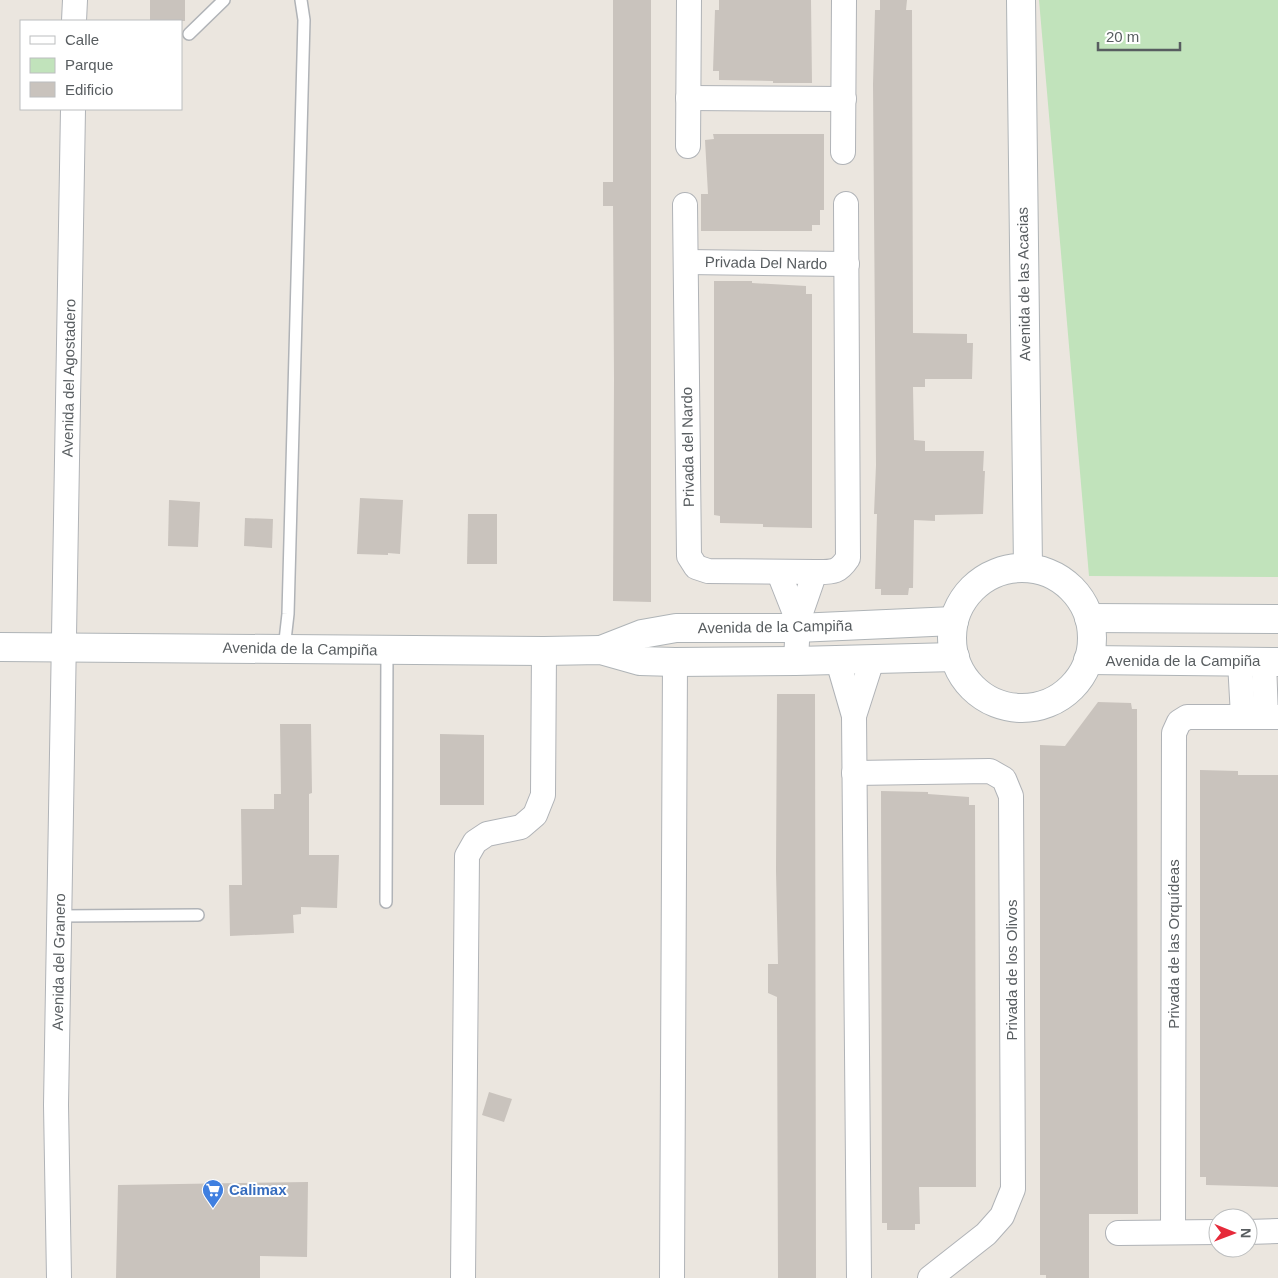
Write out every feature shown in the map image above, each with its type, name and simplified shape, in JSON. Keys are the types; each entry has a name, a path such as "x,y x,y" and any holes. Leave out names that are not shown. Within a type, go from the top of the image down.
{"street":[{"path":"74,20 75,0"},
{"path":"688,146 689,0"},
{"path":"843,152 844,0"},
{"name":"Avenida de las Acacias","path":"1021,0 1028,568"},
{"path":"688,98 844,99"},
{"name":"Avenida del Agostadero","path":"65,646 73,110"},
{"name":"Privada del Nardo","path":"685,206 689,556 696,567 708,571 781,578 815,572 829,572 841,568 848,558 846,204"},
{"name":"Privada Del Nardo","path":"686,262 847,264"},
{"path":"1028,568 1048,573 1066,583 1080,599 1088,618 1091,639 1088,660 1080,676 1069,690 1054,700 1038,706 1020,708 1002,705 986,698 972,688 962,674 954,657 952,639 954,621 964,599 981,581 1003,570 1028,568"},
{"path":"796,662 797,625 815,572"},
{"path":"781,578 797,625"},
{"path":"1088,618 1278,619"},
{"name":"Avenida de la Campiña","path":"601,650 642,634 676,628 954,621"},
{"path":"724,662 725,628"},
{"name":"Avenida del Granero","path":"59,1278 56,1105 65,646"},
{"name":"Avenida de la Campiña","path":"0,647 601,650 640,661 675,662 796,662 954,657"},
{"path":"463,1278 467,856 475,842 487,834 521,827 535,815 543,795 544,651"},
{"path":"854,716 872,660"},
{"name":"Avenida de la Campiña","path":"1088,660 1261,662"},
{"path":"838,661 854,716 859,1278"},
{"path":"672,1278 675,662"},
{"path":"1243,716 1261,662"},
{"name":"Privada de las Orquídeas","path":"1173,1232 1174,733 1178,722 1187,717 1272,717 1261,662"},
{"name":"Privada de los Olivos","path":"854,773 990,771 1004,779 1010,796 1013,1189 1002,1216 986,1234 930,1278"},
{"path":"1258,1232 1278,1231"},
{"path":"1118,1233 1208,1232"}],"lane":[{"path":"189,34 224,0"},
{"path":"284,649 288,604 304,20 302,0"},
{"path":"386,902 387,650"},
{"path":"60,916 198,915"}],"green space":[{"path":"1039,0 1278,0 1278,577 1089,576"}],"building":[{"path":"150,0 185,0 185,21 150,20"},
{"path":"613,0 651,0 651,602 613,601 613,206 603,206 603,182 613,182"},
{"path":"719,0 811,0 812,83 719,80 719,71 713,71 715,10 719,10"},
{"path":"880,0 907,0 906,10 912,10 913,333 967,334 967,343 973,343 972,379 925,379 925,387 913,387 914,440 925,441 925,451 984,451 983,471 985,471 983,514 935,515 935,521 914,520 913,588 909,588 908,595 881,595 881,589 875,589 877,514 874,514 876,465 873,84 875,10 880,10"},
{"path":"713,134 824,134 824,210 820,210 820,225 812,225 812,231 701,231 701,194 708,194 705,140 714,139"},
{"path":"714,281 752,281 752,283 806,286 806,294 812,294 812,528 763,527 763,524 720,523 720,516 714,515"},
{"path":"360,498 403,500 400,554 357,554"},
{"path":"169,500 200,502 198,547 168,546"},
{"path":"468,514 497,514 497,564 467,564"},
{"path":"245,518 273,519 272,548 244,546"},
{"path":"777,694 815,694 816,1278 778,1278 777,997 768,993 768,964 778,964 776,871"},
{"path":"1098,702 1131,703 1132,709 1137,709 1138,1214 1089,1214 1089,1278 1046,1278 1046,1275 1040,1275 1040,745 1065,746"},
{"path":"280,724 311,724 312,793 309,794 309,855 339,855 337,908 301,907 301,914 293,915 294,933 230,936 229,885 242,885 241,809 274,809 274,794 281,794"},
{"path":"440,734 484,735 484,805 440,805"},
{"path":"1200,770 1238,771 1238,775 1278,775 1278,1187 1206,1185 1206,1177 1200,1177"},
{"path":"881,791 928,792 928,794 969,797 969,805 975,805 976,1187 919,1187 920,1224 915,1224 915,1230 887,1230 887,1223 882,1223"},
{"path":"489,1092 512,1099 504,1122 482,1115"},
{"name":"Calimax","path":"308,1182 307,1257 260,1256 260,1278 116,1278 118,1185"}],"place":[{"name":"Calimax","path":"213,1209"}]}
